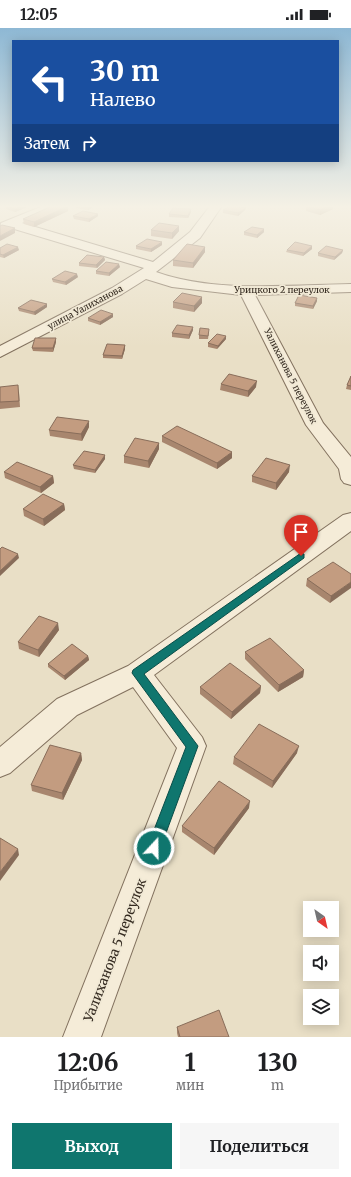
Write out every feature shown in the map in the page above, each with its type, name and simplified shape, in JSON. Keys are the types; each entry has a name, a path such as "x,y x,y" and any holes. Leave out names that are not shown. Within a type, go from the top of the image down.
{"street":[{"name":"Урицкого 2 переулок","path":"94,253 149,270 172,283 246,291 351,288"},
{"name":"улица Уалиханова","path":"0,352 117,292 171,253"},
{"name":"Уалиханова 5 переулок","path":"246,291 315,425 349,468 351,479"},
{"path":"0,764 67,707 137,673 351,520"},
{"name":"Уалиханова 5 переулок","path":"82,1037 192,746 137,673"}],"building":[{"path":"179,253 200,253 193,263 173,260"},
{"path":"318,253 339,253 335,257"},
{"path":"87,255 104,257 96,265 79,263"},
{"path":"106,262 119,264 109,273 96,271"},
{"path":"65,271 77,274 65,282 52,279"},
{"path":"182,293 202,297 194,306 173,302"},
{"path":"299,295 317,298 313,306 295,303"},
{"path":"31,300 47,304 34,312 18,308"},
{"path":"101,310 113,314 100,322 88,318"},
{"path":"177,325 193,327 189,335 172,333"},
{"path":"200,328 209,329 208,336 199,335"},
{"path":"217,334 226,336 218,346 208,343"},
{"path":"35,338 56,338 53,348 32,348"},
{"path":"107,344 125,345 122,356 103,355"},
{"path":"229,374 257,381 248,391 221,384"},
{"path":"351,376 351,386 347,385"},
{"path":"18,385 19,401 0,402 0,387"},
{"path":"57,417 89,421 81,434 49,430"},
{"path":"177,426 232,452 217,463 162,436"},
{"path":"135,438 159,443 148,461 124,456"},
{"path":"84,451 105,455 95,470 73,465"},
{"path":"266,458 290,465 276,483 252,476"},
{"path":"17,462 53,476 40,487 4,472"},
{"path":"43,494 64,504 43,519 23,509"},
{"path":"2,547 18,554 0,571 0,549"},
{"path":"333,562 351,574 351,582 331,596 307,579"},
{"path":"39,616 58,623 38,650 18,642"},
{"path":"270,638 304,670 279,685 245,652"},
{"path":"72,644 88,656 64,676 48,664"},
{"path":"230,663 261,686 232,712 200,687"},
{"path":"259,724 299,746 273,781 234,757"},
{"path":"50,745 81,753 62,793 31,785"},
{"path":"219,781 250,801 214,848 182,826"},
{"path":"0,838 18,849 0,872"},
{"path":"219,1010 229,1037 180,1037 177,1027"}],"route":[{"path":"154,848 192,746 137,673 301,556"}]}
